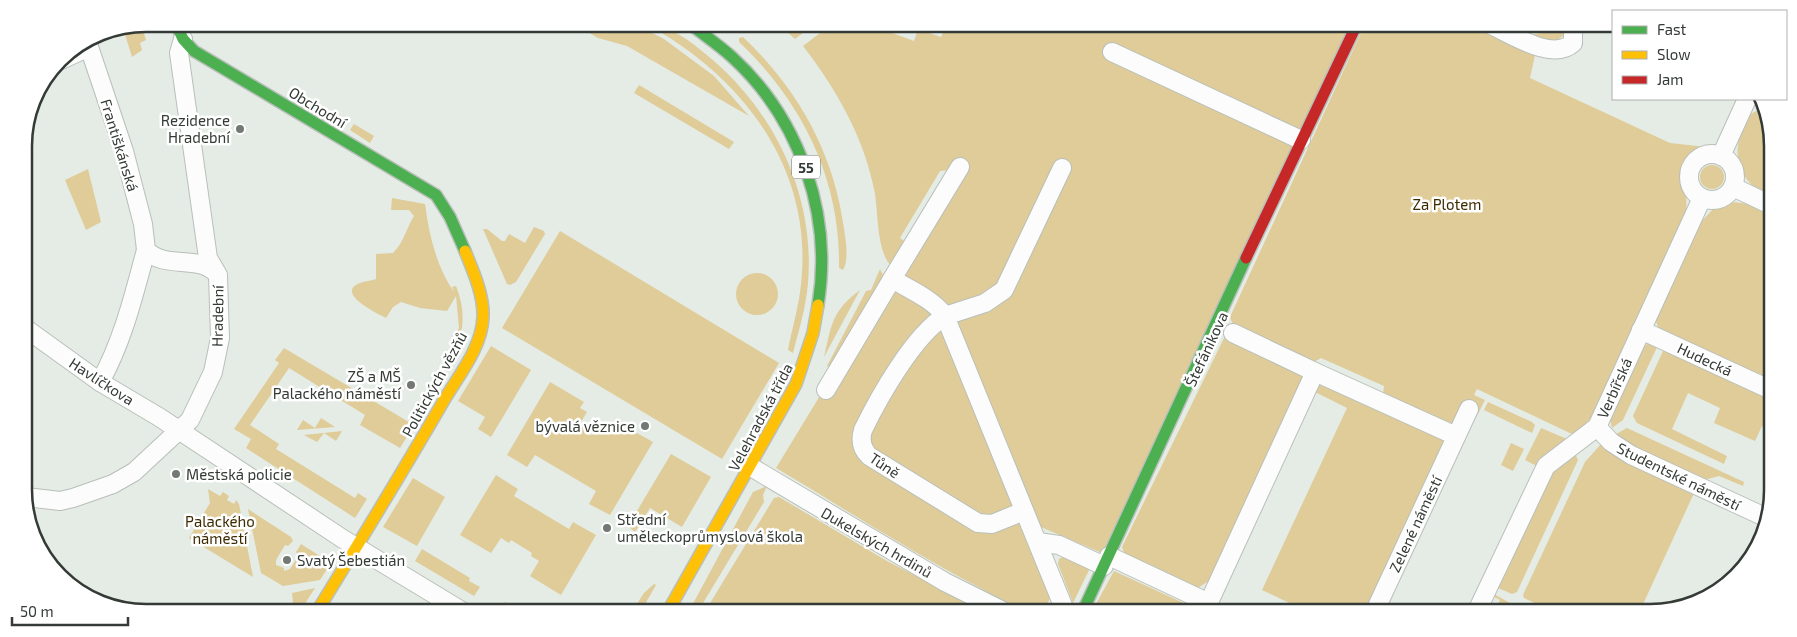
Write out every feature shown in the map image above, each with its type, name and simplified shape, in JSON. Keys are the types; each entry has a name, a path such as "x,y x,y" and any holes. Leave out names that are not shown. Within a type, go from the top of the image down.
{"street":[{"name":"Obchodní","path":"180,32 194,51 440,199"},
{"name":"Hradební","path":"33,498 60,501 85,495 113,484 141,466 179,432 196,408 214,367 220,338 218,275 208,258 179,53 180,32"},
{"name":"Velehradská třída","path":"672,604 793,391 809,352 822,292 821,229 817,205 804,163 789,127 776,107 745,69 702,32"},
{"name":"Štefánikova","path":"1086,604 1301,140 1353,32"},
{"path":"1507,32 1534,45 1553,50 1568,47 1574,43 1573,32"},
{"name":"Františkánská","path":"89,48 124,150 143,224 146,250 128,313 109,366 100,382"},
{"path":"1112,52 1301,140"},
{"path":"1721,156 1747,100"},
{"path":"1704,156 1721,156 1732,166 1735,176 1733,187 1720,198 1711,200 1702,198 1690,185 1691,168 1704,156"},
{"path":"826,390 960,167"},
{"name":"Tůně","path":"1024,511 992,524 978,523 869,456 863,447 861,438 864,427 920,337 945,316 984,303 1004,290 1062,168"},
{"path":"1733,187 1764,201"},
{"name":"Verbířská","path":"1480,604 1546,466 1597,426 1702,198"},
{"name":"Politických vězňů","path":"322,604 474,349 482,325 483,308 479,291 448,213 440,199"},
{"path":"146,250 158,259 201,264 218,275"},
{"path":"892,279 939,308 945,316 1062,604"},
{"name":"Hudecká","path":"1640,330 1764,387"},
{"name":"Havlíčkova","path":"32,333 100,382 179,432"},
{"name":"Štefánikova","path":"1233,333 1456,436"},
{"path":"1209,604 1315,372"},
{"name":"Zelené náměstí","path":"1378,604 1469,409"},
{"name":"Studentské náměstí","path":"1597,426 1611,442 1631,455 1761,515"},
{"path":"179,432 357,547 450,604"},
{"name":"Dukelských hrdinů","path":"751,467 946,582 989,604"},
{"path":"1038,542 1059,545 1106,561 1198,604"}],"green space":[{"path":"144,32 146,40 140,43 142,50 132,57 125,35"},
{"path":"588,32 650,32 664,39 714,76 749,116 627,46 598,38"},
{"path":"659,32 675,32 682,36 714,61 736,83 756,107 773,133 787,161 798,190 805,220 809,251 807,292 793,353 788,350 800,292 802,242 796,202 783,164 764,130 741,99 713,70 681,45"},
{"path":"787,32 804,32 795,39"},
{"path":"890,32 914,41 917,32 927,32 941,37 943,32 1347,32 1102,553 1029,522 1051,594 1047,604 1009,604 902,544 776,468 835,371 827,366 866,291 871,290 880,269 886,281 842,358 961,163 950,170 940,171 900,238 907,243 893,267 888,262 881,244 875,194 857,135 838,98 803,46 820,33"},
{"name":"Za Plotem","path":"1361,32 1485,32 1535,55 1530,78 1670,143 1706,147 1695,155 1685,170 1685,216 1592,417 1574,435 1477,389 1474,395 1485,400 1478,414 1465,408 1452,425 1383,394 1384,386 1321,358 1314,362 1233,325 1230,317"},
{"path":"1548,32 1567,32 1556,42 1547,44 1530,35"},
{"path":"743,37 781,78 810,124 822,149 832,174 844,229 846,256 843,270 839,268 838,235 833,204 825,173 813,144 799,116 781,90 739,42 739,38"},
{"path":"639,85 734,142 729,149 634,93"},
{"path":"1759,110 1764,132 1764,194 1745,177 1738,159 1740,137 1744,126 1751,114"},
{"path":"354,124 374,136 370,143 350,130"},
{"path":"1712,165 1721,168 1724,177 1721,186 1712,189 1703,186 1700,177 1703,168"},
{"path":"88,169 101,222 86,230 65,180"},
{"path":"392,198 425,204 431,238 442,272 454,292 452,287 456,286 461,303 463,319 461,335 455,351 449,349 459,328 456,296 447,311 420,308 401,302 393,307 386,318 360,303 352,292 353,287 360,283 376,279 376,254 393,253 397,249 414,216 409,210 391,210"},
{"path":"1732,202 1750,204 1764,209 1764,427 1762,426 1755,441 1714,423 1720,408 1688,393 1672,429 1727,456 1724,464 1637,423 1633,416 1670,336 1659,330 1655,319 1701,222 1714,208"},
{"path":"534,227 544,231 545,234 516,282 510,285 507,284 483,229 487,229 502,241 505,241 509,234 525,243"},
{"path":"560,231 779,363 722,459 502,328"},
{"path":"757,273 772,279 778,294 772,309 757,315 742,309 736,294 742,279"},
{"path":"860,290 824,357 834,319 843,305"},
{"path":"1225,336 1302,371 1304,378 1213,578 1198,588 1192,588 1125,556 1122,547"},
{"path":"1649,343 1658,345 1623,420 1612,428 1610,419 1641,348"},
{"path":"491,346 531,370 491,437 478,429 485,417 458,401"},
{"path":"284,348 414,425 400,448 360,425 365,415 289,368 250,425 279,444 276,449 355,498 358,493 367,499 355,518 246,448 251,439 234,429 279,363 275,360"},
{"path":"550,382 584,402 580,408 587,412 581,422 588,435 602,434 608,424 615,429 619,423 653,442 610,515 589,504 596,491 535,455 527,467 507,455"},
{"path":"1317,382 1442,439 1445,444 1374,604 1291,604 1262,590 1347,408 1313,391"},
{"path":"1488,402 1532,422 1535,425 1532,433 1484,410"},
{"path":"321,418 335,427 297,430 303,420 315,428"},
{"path":"1541,428 1567,439 1539,467 1525,460"},
{"path":"1627,428 1744,482 1743,486 1719,476 1704,480 1637,450 1616,434"},
{"path":"342,431 336,441 324,433 317,442 304,435"},
{"path":"1511,443 1524,449 1513,471 1501,465"},
{"path":"1601,444 1695,491 1643,604 1537,604 1524,598 1523,595 1585,462"},
{"path":"1574,451 1578,460 1517,592 1512,594 1498,588 1551,473"},
{"path":"671,454 711,477 682,527 650,508 635,532 628,526"},
{"path":"496,475 518,489 514,496 569,529 573,522 596,535 561,595 530,576 539,561 531,556 532,553 511,540 509,543 501,538 491,553 460,535"},
{"path":"413,478 445,497 417,546 383,527"},
{"path":"767,486 763,495 764,502 702,604 693,604 753,492"},
{"name":"Palackého náměstí","path":"208,489 220,496 223,492 229,496 227,500 234,504 236,500 239,504 253,577 189,538 210,503"},
{"path":"779,497 887,561 971,604 709,604 774,498"},
{"path":"248,509 291,537 293,541 288,546 285,545 276,560 276,565 284,568 284,571 290,569 299,555 296,552 301,544 331,563 320,580 283,586 261,573"},
{"path":"422,549 470,578 469,581 480,587 474,596 415,561"},
{"path":"1065,556 1091,566 1073,603 1058,564 1059,559"},
{"path":"1114,571 1186,604 1096,604"},
{"path":"654,584 656,585 645,604 637,604 644,593"},
{"path":"315,588 305,604 293,604 292,593"},
{"path":"1494,594 1510,604 1498,604 1500,600 1494,597"}],"traffic: fast":[{"path":"180,32 183,39 194,51 436,195 450,217 465,251"},
{"path":"700,32 732,57 756,82 776,109 793,139 806,170 815,203 820,237 821,271 818,305"},
{"path":"1086,604 1246,258"}],"traffic: slow":[{"path":"321,604 474,351 482,328 483,309 477,283 465,251"},
{"path":"672,604 796,384 813,333 818,305"}],"traffic: jam":[{"path":"1246,258 1353,32"}],"place":[{"name":"Rezidence Hradební","path":"240,129"},
{"name":"ZŠ a MŠ Palackého náměstí","path":"411,385"},
{"name":"bývalá věznice","path":"645,426"},
{"name":"Městská policie","path":"176,474"},
{"name":"Střední uměleckoprůmyslová škola","path":"607,528"},
{"name":"Svatý Šebestián","path":"287,560"}]}
